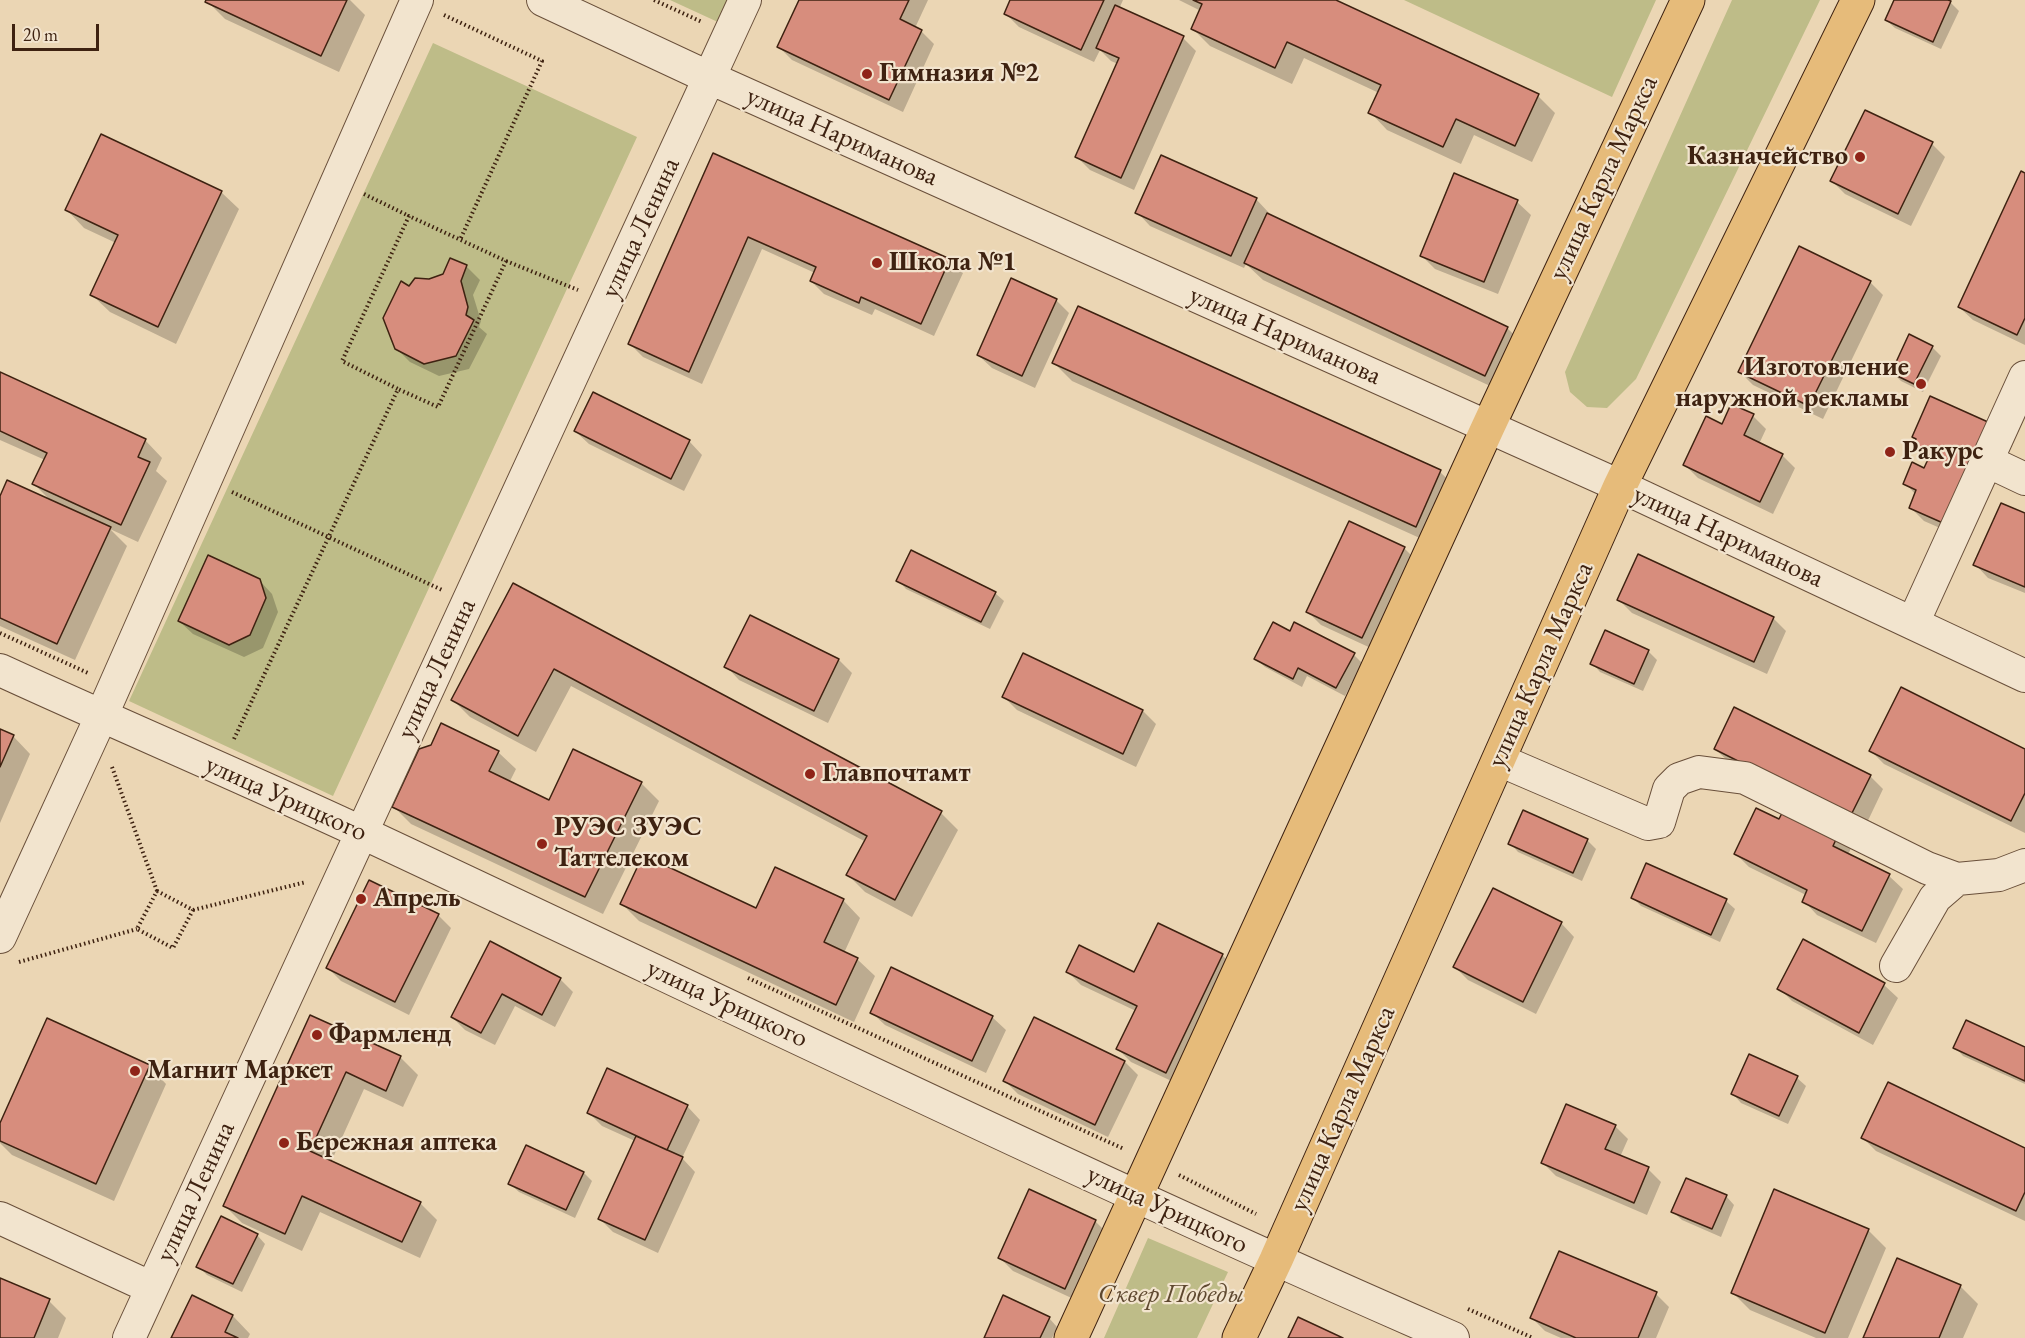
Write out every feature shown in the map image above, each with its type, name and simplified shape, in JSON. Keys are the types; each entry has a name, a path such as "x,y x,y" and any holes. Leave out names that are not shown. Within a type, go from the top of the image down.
{"main road":[{"name":"улица Карла Маркса","path":"1071,1338 1488,427 1688,0"},
{"name":"улица Карла Маркса","path":"1239,1338 1289,1231 1620,486 1858,0"}],"street":[{"name":"улица Нариманова","path":"543,0 710,78 1620,486 2025,676"},
{"name":"улица Ленина","path":"129,1338 745,0"},
{"path":"6,950 113,722 115,685 416,1"},
{"path":"1913,623 2025,377"},
{"path":"1986,462 2025,479"},
{"name":"улица Урицкого","path":"0,670 361,832 1136,1196 1453,1338"},
{"path":"1499,760 1648,824 1659,822 1669,789 1679,779 1699,772 1745,778 1927,868 1957,879 1999,875 2025,865"},
{"path":"1896,966 1935,898 1957,879"},
{"path":"0,1218 152,1288"}],"path":[{"path":"654,0 729,35"},
{"path":"416,1 542,61 460,240"},
{"path":"337,181 506,261 607,302"},
{"path":"409,216 342,361 398,389 438,407 506,261"},
{"path":"224,734 234,739 398,389"},
{"path":"205,480 468,602"},
{"path":"0,633 115,685"},
{"path":"113,722 111,767 157,891 193,910 342,874"},
{"path":"136,928 157,891"},
{"path":"6,950 136,928 173,948 193,910"},
{"path":"741,975 1152,1162 1289,1231"},
{"path":"1459,1305 1533,1338"}],"green space":[{"path":"670,0 730,0 720,23"},
{"path":"1404,0 1656,0 1612,97"},
{"path":"1732,0 1820,0 1636,379 1607,408 1587,407 1570,392 1565,372"},
{"path":"433,43 637,137 333,796 129,701"},
{"name":"Сквер Победы","path":"1148,1238 1228,1272 1197,1338 1104,1338"}],"building":[{"path":"206,0 347,0 321,56 205,2"},
{"name":"Гимназия №2","path":"799,0 909,0 900,19 922,30 889,100 777,47"},
{"name":"Гимназия №2","path":"1010,0 1104,0 1081,50 1004,14"},
{"path":"1193,0 1336,0 1539,94 1515,146 1456,119 1443,147 1368,113 1381,85 1287,42 1275,68 1191,29 1202,4"},
{"path":"1894,0 1951,1 1933,42 1885,20"},
{"path":"1115,5 1184,36 1121,178 1075,157 1119,58 1096,48"},
{"path":"1865,110 1933,142 1898,214 1830,181"},
{"path":"101,134 222,191 158,327 90,295 118,235 65,210"},
{"name":"Школа №1","path":"713,153 950,259 921,324 861,297 859,303 810,281 816,267 748,237 689,372 628,344"},
{"path":"1161,155 1257,198 1231,256 1135,213"},
{"path":"2021,171 2025,173 2025,318 2017,335 1958,307"},
{"path":"1454,173 1518,200 1484,282 1420,256"},
{"path":"1267,213 1508,327 1485,376 1244,263"},
{"path":"1799,246 1871,281 1809,406 1738,372"},
{"path":"450,258 467,265 461,281 468,307 466,315 474,320 456,356 424,364 395,349 383,318 401,281 409,286 415,278 429,279 443,274"},
{"path":"1011,278 1057,299 1022,376 977,355"},
{"path":"1078,306 1441,470 1416,527 1052,363"},
{"path":"1909,334 1933,346 1914,384 1891,373"},
{"path":"0,372 146,439 138,457 150,462 121,525 32,484 47,453 0,431"},
{"path":"593,392 690,440 671,479 574,431"},
{"path":"1930,396 1988,422 1943,523 1909,508 1916,490 1903,484 1912,462 1924,468 1930,455 1913,447 1916,439 1912,437"},
{"path":"1731,404 1754,414 1744,435 1783,454 1760,502 1683,465 1706,416 1722,424"},
{"path":"7,480 111,527 57,644 0,618 0,496"},
{"path":"2001,503 2025,513 2025,587 1973,565"},
{"path":"1349,521 1405,547 1362,638 1306,612"},
{"path":"911,550 996,592 981,622 896,581"},
{"path":"1638,554 1774,617 1754,662 1617,600"},
{"path":"208,555 260,579 266,598 250,635 229,645 178,621"},
{"name":"Главпочтамт","path":"513,583 942,811 895,900 846,875 867,836 554,669 518,736 451,700"},
{"path":"750,615 839,659 814,711 724,667"},
{"path":"1273,622 1290,631 1294,622 1355,653 1336,688 1298,668 1293,679 1254,659"},
{"path":"1605,630 1649,650 1634,684 1590,664"},
{"path":"1023,653 1143,710 1123,754 1002,697"},
{"path":"1901,687 2025,749 2025,793 2011,821 1869,751"},
{"path":"1734,707 1871,775 1850,817 1714,749"},
{"name":"РУЭС ЗУЭС Таттелеком","path":"441,723 499,751 489,771 549,800 573,749 642,782 585,897 392,807 419,749 431,745"},
{"path":"0,729 14,735 0,767"},
{"path":"1785,807 1839,833 1833,846 1890,874 1862,931 1802,902 1807,890 1734,854 1756,808 1779,819"},
{"path":"1523,810 1588,839 1573,873 1508,844"},
{"path":"643,855 756,908 775,867 844,899 824,942 858,958 836,1005 620,904"},
{"path":"1646,863 1727,899 1711,935 1631,898"},
{"path":"369,880 439,914 395,1002 326,968"},
{"path":"1493,888 1562,922 1523,1002 1453,967"},
{"path":"1158,923 1223,954 1166,1073 1116,1049 1137,1006 1066,972 1079,945 1134,972"},
{"path":"1803,939 1885,983 1859,1033 1777,989"},
{"path":"490,941 561,978 542,1015 502,994 481,1033 451,1017"},
{"path":"891,967 993,1016 972,1061 870,1013"},
{"path":"310,1015 401,1056 386,1091 346,1072 310,1151 421,1202 402,1242 302,1196 285,1234 223,1206"},
{"path":"1034,1017 1125,1061 1095,1125 1003,1081"},
{"path":"47,1018 150,1065 96,1184 0,1141 0,1123"},
{"path":"1966,1020 2025,1047 2025,1081 1953,1048"},
{"path":"1749,1054 1798,1076 1779,1116 1731,1094"},
{"path":"607,1068 688,1105 667,1150 587,1113"},
{"path":"1888,1082 2025,1148 2025,1192 2016,1211 1861,1138"},
{"path":"1566,1104 1616,1125 1605,1149 1649,1167 1634,1203 1541,1163"},
{"path":"636,1136 683,1157 645,1240 598,1219"},
{"path":"526,1145 584,1172 566,1210 508,1184"},
{"path":"1686,1178 1727,1195 1712,1229 1671,1212"},
{"path":"1029,1189 1096,1220 1065,1289 998,1258"},
{"path":"1774,1189 1869,1229 1825,1333 1731,1293"},
{"path":"221,1216 258,1234 233,1284 196,1267"},
{"path":"1559,1251 1657,1292 1638,1338 1576,1338 1530,1318"},
{"path":"1897,1258 1961,1285 1939,1338 1863,1338"},
{"path":"0,1278 50,1299 34,1338 0,1338"},
{"path":"192,1295 233,1315 225,1332 238,1338 171,1338"},
{"path":"1003,1295 1050,1317 1040,1338 984,1338"},
{"path":"1298,1317 1343,1338 1288,1338"}],"place":[{"name":"Гимназия №2","path":"867,74"},
{"name":"Казначейство","path":"1860,157"},
{"name":"Школа №1","path":"877,263"},
{"name":"Изготовление наружной рекламы","path":"1921,384"},
{"name":"Ракурс","path":"1890,452"},
{"name":"Главпочтамт","path":"810,774"},
{"name":"РУЭС ЗУЭС Таттелеком","path":"542,844"},
{"name":"Апрель","path":"361,899"},
{"name":"Фармленд","path":"317,1035"},
{"name":"Магнит Маркет","path":"135,1071"},
{"name":"Бережная аптека","path":"284,1143"}]}
